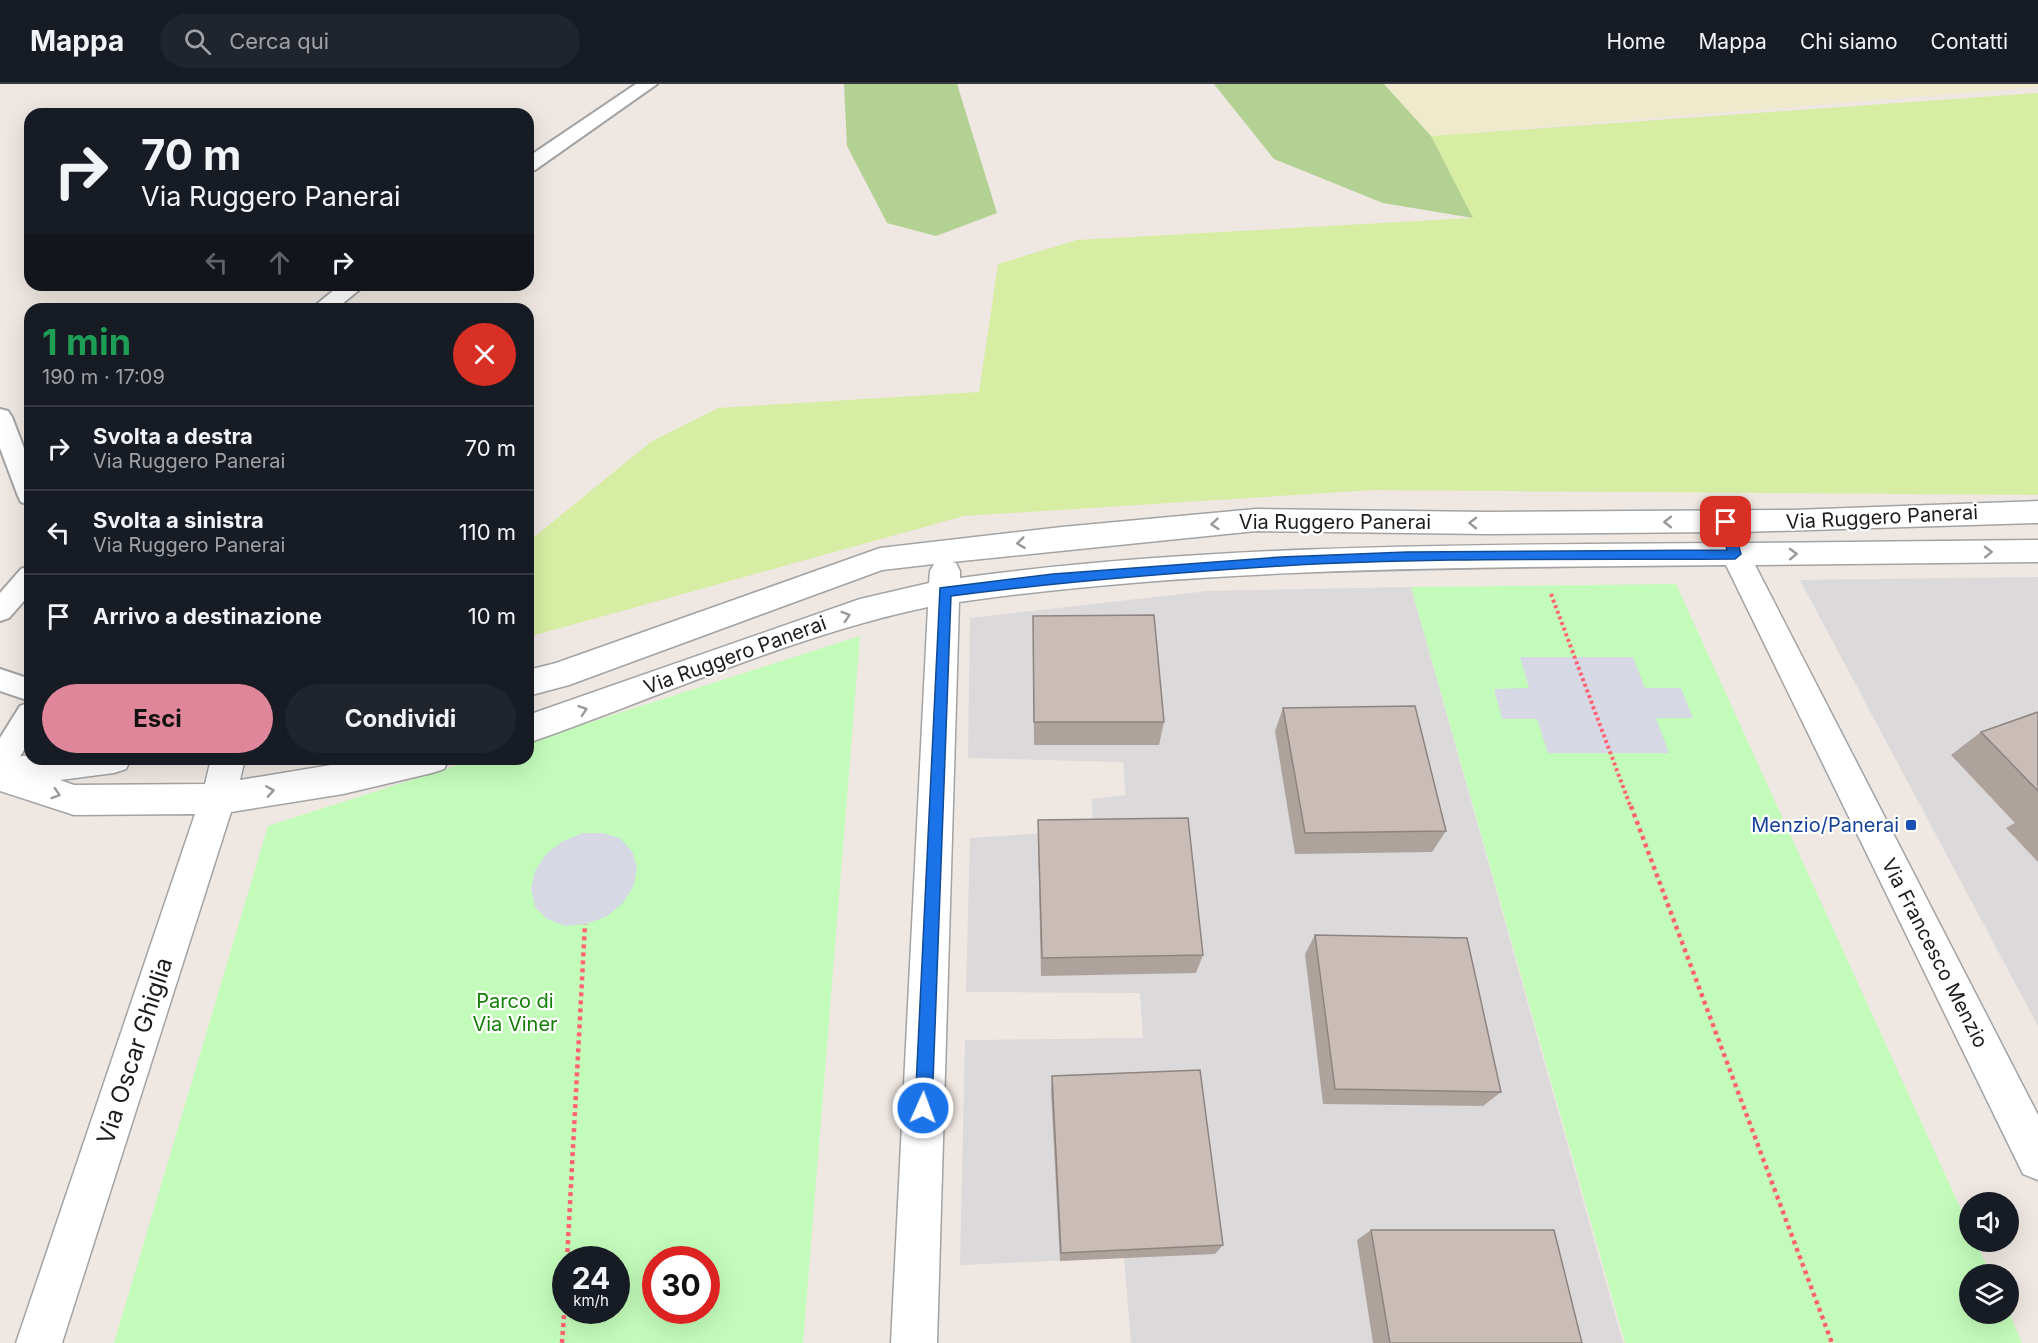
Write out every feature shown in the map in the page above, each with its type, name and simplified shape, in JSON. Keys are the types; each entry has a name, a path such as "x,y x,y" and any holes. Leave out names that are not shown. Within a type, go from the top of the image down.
{"street":[{"name":"Via Ruggero Panerai","path":"534,727 871,607 945,592 1043,579 1281,561 1536,556 2038,512"},
{"name":"Via Ruggero Panerai","path":"534,682 558,676 880,560 1062,538 1256,520 1487,523 1730,538 2038,551"},
{"name":"Via Francesco Menzio","path":"1730,538 2038,1159"},
{"path":"914,1343 945,553"},
{"path":"0,775 71,765"},
{"name":"Via Oscar Ghiglia","path":"39,1343 218,799 226,765"},
{"path":"0,775 74,800 218,799 343,779 405,765"}],"lane":[{"path":"534,162 648,84"},
{"path":"330,303 346,291"},
{"path":"0,417 24,480"},
{"path":"0,611 24,583"},
{"path":"0,680 24,688"},
{"path":"0,764 24,724"}],"path":[{"path":"1536,556 1832,1343"},
{"path":"568,1246 585,924"},
{"path":"562,1343 563,1324"}],"shaded area":[{"path":"1384,84 2038,84 2038,87 1431,136"},
{"path":"2038,577 2038,1026 1800,580"},
{"path":"1411,587 1623,1343 1131,1343 1124,1258 960,1265 965,1040 1143,1038 1140,993 966,992 970,838 1093,830 1092,799 1126,795 1123,762 968,758 970,618 1208,591"},
{"path":"1520,657 1633,657 1645,688 1681,688 1693,718 1656,718 1669,753 1548,753 1537,719 1502,719 1494,689 1529,688"},
{"path":"583,833 603,833 620,838 632,851 637,867 634,885 623,903 606,917 585,924 565,926 547,919 535,907 531,889 535,871 546,854 563,841"}],"green space":[{"path":"844,84 957,84 997,213 936,236 887,223 847,146"},
{"path":"1214,84 1384,84 1431,136 1473,218 1383,203 1274,159"},
{"path":"2038,93 2038,495 1374,490 964,516 534,635 534,537 652,441 718,408 979,392 998,264 1077,240 1472,218 1431,136"},
{"path":"1676,584 1959,1205 1959,1252 1981,1252 1986,1264 1959,1264 1959,1324 2014,1324 2022,1343 1625,1343 1411,587"},
{"name":"Parco di Via Viner","path":"860,636 803,1343 114,1343 268,826 457,765 534,765 534,740"}],"building":[{"path":"1154,615 1164,722 1034,722 1033,616"},
{"path":"1415,706 1446,831 1305,833 1283,708"},
{"path":"2038,712 2038,791 1981,732"},
{"path":"1188,818 1203,955 1042,958 1038,820"},
{"path":"1315,935 1467,938 1501,1092 1335,1089"},
{"path":"1200,1070 1223,1245 1061,1253 1052,1076"},
{"path":"1371,1230 1554,1230 1582,1343 1390,1343"}],"place":[{"name":"Menzio/Panerai","path":"1911,825"}],"route":[{"path":"923,1108 945,592 1031,580 1281,561 1407,557 1735,554 1726,522"}]}
